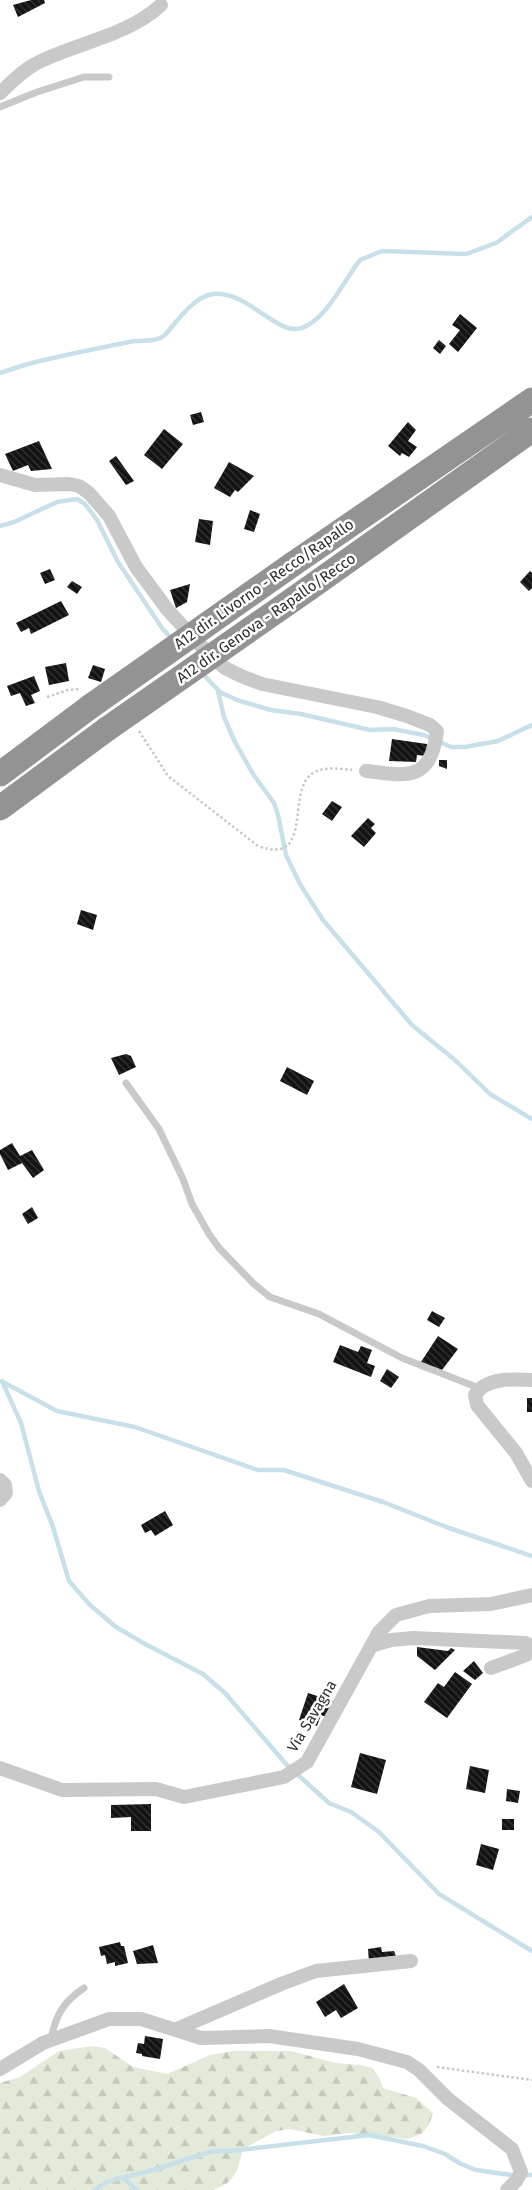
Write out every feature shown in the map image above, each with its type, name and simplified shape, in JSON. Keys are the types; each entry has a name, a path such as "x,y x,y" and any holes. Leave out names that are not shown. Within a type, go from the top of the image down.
{"highway":[{"name":"A12 dir. Livorno - Recco/Rapallo","path":"0,774 87,697 293,564 532,400"},
{"name":"A12 dir. Genova - Rapallo/Recco","path":"0,808 107,729 532,430"}],"street":[{"path":"0,93 14,79 37,63 134,25 161,5"},
{"path":"0,475 35,485 69,484 79,486 89,493 109,516 136,567 166,609 225,668 262,684 377,707 430,725 437,731 435,745 427,765 415,774 366,771"},
{"path":"532,1380 505,1380 479,1388 475,1395 477,1405 516,1453 532,1481"},
{"path":"0,1480 5,1485 6,1493 0,1500"},
{"name":"Via Savagna","path":"0,1768 62,1790 156,1789 184,1797 284,1777 307,1762 379,1632 396,1616 429,1606 491,1604 532,1595"},
{"path":"371,1646 391,1640 413,1638 526,1643 530,1646 530,1651 526,1656 491,1668"},
{"path":"177,2029 316,1971 411,1961"},
{"path":"0,2069 50,2041 109,2019 141,2019 201,2038 279,2037 358,2049 407,2062 419,2070 448,2099 512,2149 521,2172 516,2182 507,2190"}],"lane":[{"path":"0,108 37,92 84,77 110,77"},
{"path":"126,1083 159,1129 183,1179 192,1204 209,1234 219,1248 254,1284 270,1297 319,1314 402,1358 479,1388"},
{"path":"50,2041 53,2026 61,2008 70,1997 84,1988"}],"path":[{"path":"47,698 68,690 87,697"},
{"path":"134,724 168,776 258,846 269,850 281,849 291,842 296,832 300,794 305,780 325,768 366,771"},
{"path":"407,2062 532,2080"}],"green space":[{"path":"93,2046 105,2048 133,2067 167,2074 210,2055 233,2051 291,2051 336,2063 372,2068 379,2077 383,2088 416,2098 433,2113 429,2125 421,2134 409,2139 349,2133 324,2136 289,2129 276,2131 243,2149 237,2169 231,2180 212,2190 0,2190 0,2083 20,2077 59,2051"}],"building":[{"path":"31,0 44,0 45,3 18,17 13,5"},
{"path":"460,314 477,328 458,352 449,344 460,330 452,325"},
{"path":"439,340 446,346 440,354 433,348"},
{"path":"201,412 204,422 193,425 190,415"},
{"path":"408,422 416,430 408,441 417,447 409,457 402,453 400,456 388,446"},
{"path":"164,429 183,444 162,469 144,455"},
{"path":"39,441 52,469 31,471 28,465 13,471 5,454"},
{"path":"116,456 134,481 126,485 109,461"},
{"path":"229,462 254,476 238,492 235,490 230,497 214,488"},
{"path":"250,510 260,514 254,532 244,529"},
{"path":"199,519 213,521 210,545 195,542"},
{"path":"50,569 55,580 45,584 40,573"},
{"path":"530,571 532,573 532,588 529,591 520,582"},
{"path":"72,581 82,587 77,594 67,587"},
{"path":"190,584 187,602 176,608 170,590"},
{"path":"61,601 69,615 31,634 29,628 21,632 16,623"},
{"path":"66,663 69,681 49,685 45,667"},
{"path":"93,665 105,669 101,682 88,678"},
{"path":"34,676 40,691 31,695 35,703 26,706 20,693 11,696 7,686"},
{"path":"392,739 427,744 426,756 417,755 416,762 389,761"},
{"path":"439,760 447,760 447,769 439,766"},
{"path":"332,801 342,807 332,821 322,814"},
{"path":"368,818 375,824 371,828 376,833 364,847 351,836"},
{"path":"81,910 97,915 93,930 77,924"},
{"path":"126,1054 131,1056 136,1067 119,1075 111,1058"},
{"path":"287,1067 314,1081 307,1095 280,1081"},
{"path":"12,1143 20,1156 32,1150 44,1170 33,1178 22,1163 8,1170 0,1150"},
{"path":"32,1207 38,1218 28,1224 22,1214"},
{"path":"432,1311 445,1318 439,1327 427,1320"},
{"path":"438,1336 458,1349 442,1370 421,1362"},
{"path":"340,1345 358,1352 361,1346 372,1350 367,1363 375,1366 371,1377 333,1362"},
{"path":"387,1369 399,1377 391,1388 380,1381"},
{"path":"527,1398 532,1398 532,1412 527,1412"},
{"path":"165,1511 173,1525 155,1536 151,1530 145,1533 141,1525"},
{"path":"417,1647 448,1651 451,1648 455,1650 435,1670 417,1656"},
{"path":"474,1661 483,1673 475,1680 463,1671"},
{"path":"455,1672 472,1684 447,1718 424,1702 438,1683 444,1687"},
{"path":"308,1693 333,1701 326,1717 321,1715 317,1726 299,1720"},
{"path":"360,1753 386,1760 377,1794 351,1787"},
{"path":"470,1766 489,1770 485,1793 466,1789"},
{"path":"507,1789 520,1791 518,1803 506,1801"},
{"path":"151,1804 151,1831 131,1831 131,1817 111,1818 111,1805"},
{"path":"502,1819 514,1819 514,1830 502,1830"},
{"path":"481,1844 499,1849 493,1870 476,1865"},
{"path":"120,1942 121,1946 124,1946 128,1963 115,1966 115,1962 107,1964 105,1955 101,1956 99,1947"},
{"path":"153,1945 158,1963 137,1964 133,1951"},
{"path":"381,1947 382,1952 394,1951 397,1959 369,1962 368,1949"},
{"path":"344,1984 358,2008 341,2018 336,2010 325,2017 316,2002"},
{"path":"145,2036 163,2039 160,2059 136,2053 138,2043 144,2044"}],"waterway":[{"path":"0,373 73,353 133,341 158,339 195,303 213,294 226,295 238,299 283,326 293,329 302,328 311,324 327,308 360,260 382,251 466,254 496,243 532,217"},
{"path":"0,526 14,522 57,502 77,499 85,504 97,520 118,562 162,628 172,639"},
{"path":"202,673 220,692 237,700 271,710 301,714 370,730 393,729 424,735 451,747 465,747 498,741 532,725"},
{"path":"218,691 224,717 235,742 253,774 274,803 286,855 300,884 323,920 412,1025 455,1060 490,1094 532,1119"},
{"path":"2,1381 21,1423 39,1491 53,1527 69,1581 90,1605 116,1627 203,1674 225,1693 286,1764 329,1803 351,1812 379,1832 439,1894 532,1951"},
{"path":"3,1382 57,1411 135,1427 258,1470 284,1470 383,1502 449,1528 532,1556"},
{"path":"94,2190 106,2182 153,2170 213,2151 230,2151 369,2135 423,2146 445,2154 461,2164 476,2170 511,2175 532,2175"},
{"path":"123,2178 137,2190"}]}
